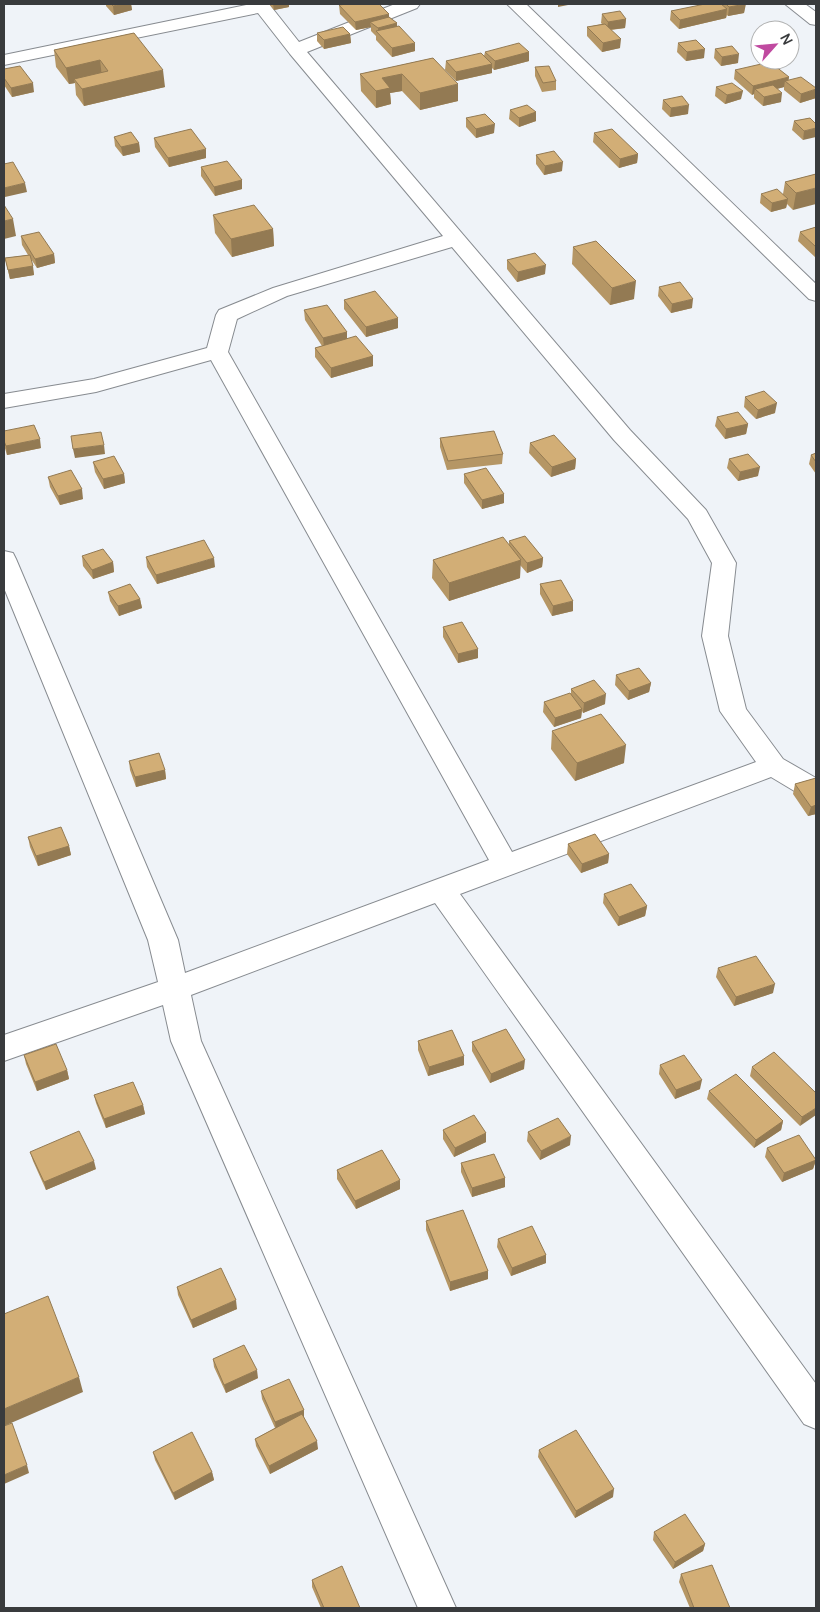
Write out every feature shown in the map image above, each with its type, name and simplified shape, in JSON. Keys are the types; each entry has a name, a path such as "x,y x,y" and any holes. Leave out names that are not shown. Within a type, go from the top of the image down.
{"street":[{"path":"296,50 411,4"},
{"path":"516,4 816,295"},
{"path":"794,4 816,20"},
{"path":"4,60 261,5 296,50 622,436 698,515 724,563 715,636 733,711 773,766 816,790"},
{"path":"456,239 280,292 226,315 217,352 506,866"},
{"path":"4,402 96,385 217,352"},
{"path":"4,559 163,940 186,1040 438,1608"},
{"path":"4,1048 174,989 773,766"},
{"path":"442,890 816,1412"}],"building":[{"path":"379,4 389,14 355,22 339,5"},
{"path":"705,4 721,4 727,9 680,20 671,11"},
{"path":"726,4 746,4 729,7"},
{"path":"620,11 626,19 608,22 602,14"},
{"path":"389,17 397,23 378,28 370,22"},
{"path":"605,24 621,39 603,43 587,27"},
{"path":"399,26 415,43 392,48 376,31"},
{"path":"343,27 350,34 324,40 317,33"},
{"path":"134,33 163,70 82,89 74,79 108,71 100,60 66,68 54,50"},
{"path":"696,40 705,49 687,52 678,43"},
{"path":"519,43 529,52 495,61 485,52"},
{"path":"732,46 739,54 722,57 715,49"},
{"path":"481,53 492,64 456,72 446,61"},
{"path":"433,58 458,84 420,93 402,74 382,78 390,88 376,91 360,74"},
{"path":"20,66 33,83 11,88 4,78 4,69"},
{"path":"549,66 556,81 543,83 535,67"},
{"path":"750,67 750,70 780,70 789,77 753,86 735,70"},
{"path":"801,77 816,89 801,94 785,81"},
{"path":"732,83 743,91 727,95 716,87"},
{"path":"773,85 782,93 764,97 755,89"},
{"path":"682,96 689,105 671,108 663,100"},
{"path":"527,105 536,112 519,118 510,110"},
{"path":"485,114 495,124 476,129 466,118"},
{"path":"810,118 816,124 816,128 804,131 794,121"},
{"path":"191,129 206,149 168,158 154,138"},
{"path":"612,129 638,154 620,159 594,133"},
{"path":"131,132 139,143 121,147 114,137"},
{"path":"554,151 563,162 545,166 536,155"},
{"path":"227,161 242,180 214,187 201,167"},
{"path":"13,162 25,183 4,188 4,164"},
{"path":"816,174 816,188 796,193 785,182"},
{"path":"777,189 788,199 772,203 761,194"},
{"path":"4,205 13,219 4,221"},
{"path":"254,205 273,229 231,239 213,215"},
{"path":"816,227 816,247 800,232"},
{"path":"39,232 54,254 35,259 21,236"},
{"path":"596,241 636,281 612,288 573,247"},
{"path":"535,253 546,265 518,272 507,260"},
{"path":"30,255 33,266 8,270 5,258"},
{"path":"680,282 693,299 672,304 659,287"},
{"path":"375,291 398,318 366,327 344,300"},
{"path":"327,305 347,332 323,338 304,310"},
{"path":"356,336 373,356 331,368 315,348"},
{"path":"764,391 777,403 758,410 745,397"},
{"path":"738,412 748,424 726,429 717,417"},
{"path":"34,425 40,439 6,446 4,431"},
{"path":"494,431 503,454 448,461 440,438"},
{"path":"101,432 104,445 73,449 71,436"},
{"path":"554,435 576,459 552,467 530,443"},
{"path":"816,453 816,462 811,455"},
{"path":"748,454 760,467 740,472 729,459"},
{"path":"114,456 124,474 103,479 93,462"},
{"path":"486,468 504,494 482,500 464,474"},
{"path":"71,470 82,489 58,496 48,477"},
{"path":"525,536 543,558 527,563 509,541"},
{"path":"503,537 521,560 449,583 433,560"},
{"path":"204,540 214,558 156,575 146,557"},
{"path":"103,549 113,562 92,570 82,556"},
{"path":"561,580 573,601 553,606 540,584"},
{"path":"130,584 140,599 118,606 108,592"},
{"path":"462,622 478,649 458,654 443,627"},
{"path":"639,668 651,683 629,691 616,675"},
{"path":"594,680 606,694 584,703 571,689"},
{"path":"570,693 582,709 555,718 544,702"},
{"path":"601,714 626,745 577,763 552,731"},
{"path":"159,753 165,770 135,777 129,761"},
{"path":"816,778 816,805 811,807 795,784"},
{"path":"61,827 69,846 36,856 28,837"},
{"path":"595,834 609,854 582,864 568,844"},
{"path":"631,884 647,906 619,917 604,894"},
{"path":"756,956 775,984 736,997 718,968"},
{"path":"506,1029 525,1060 491,1074 472,1042"},
{"path":"452,1030 464,1056 429,1067 418,1041"},
{"path":"56,1044 67,1070 35,1082 24,1055"},
{"path":"774,1052 816,1093 816,1108 802,1117 752,1067"},
{"path":"684,1055 702,1080 676,1090 660,1065"},
{"path":"736,1074 783,1121 756,1140 709,1091"},
{"path":"133,1082 143,1105 104,1119 94,1095"},
{"path":"474,1115 486,1133 455,1148 443,1130"},
{"path":"558,1118 571,1136 541,1151 528,1132"},
{"path":"79,1131 94,1161 44,1182 30,1152"},
{"path":"799,1135 816,1160 784,1173 767,1148"},
{"path":"382,1150 400,1180 355,1201 337,1170"},
{"path":"494,1154 505,1178 472,1188 461,1163"},
{"path":"463,1210 488,1271 450,1282 426,1221"},
{"path":"532,1226 546,1255 512,1268 498,1239"},
{"path":"221,1268 236,1300 191,1320 177,1287"},
{"path":"48,1296 79,1377 4,1409 4,1314"},
{"path":"244,1345 257,1370 224,1385 213,1359"},
{"path":"289,1379 304,1410 275,1422 261,1391"},
{"path":"302,1414 317,1441 269,1466 255,1439"},
{"path":"12,1423 27,1465 4,1475 4,1426"},
{"path":"576,1430 614,1489 576,1511 539,1450"},
{"path":"192,1432 212,1472 173,1493 153,1452"},
{"path":"685,1514 705,1544 675,1562 654,1532"},
{"path":"712,1565 730,1608 694,1608 681,1574"},
{"path":"342,1566 360,1608 324,1608 312,1580"}]}
